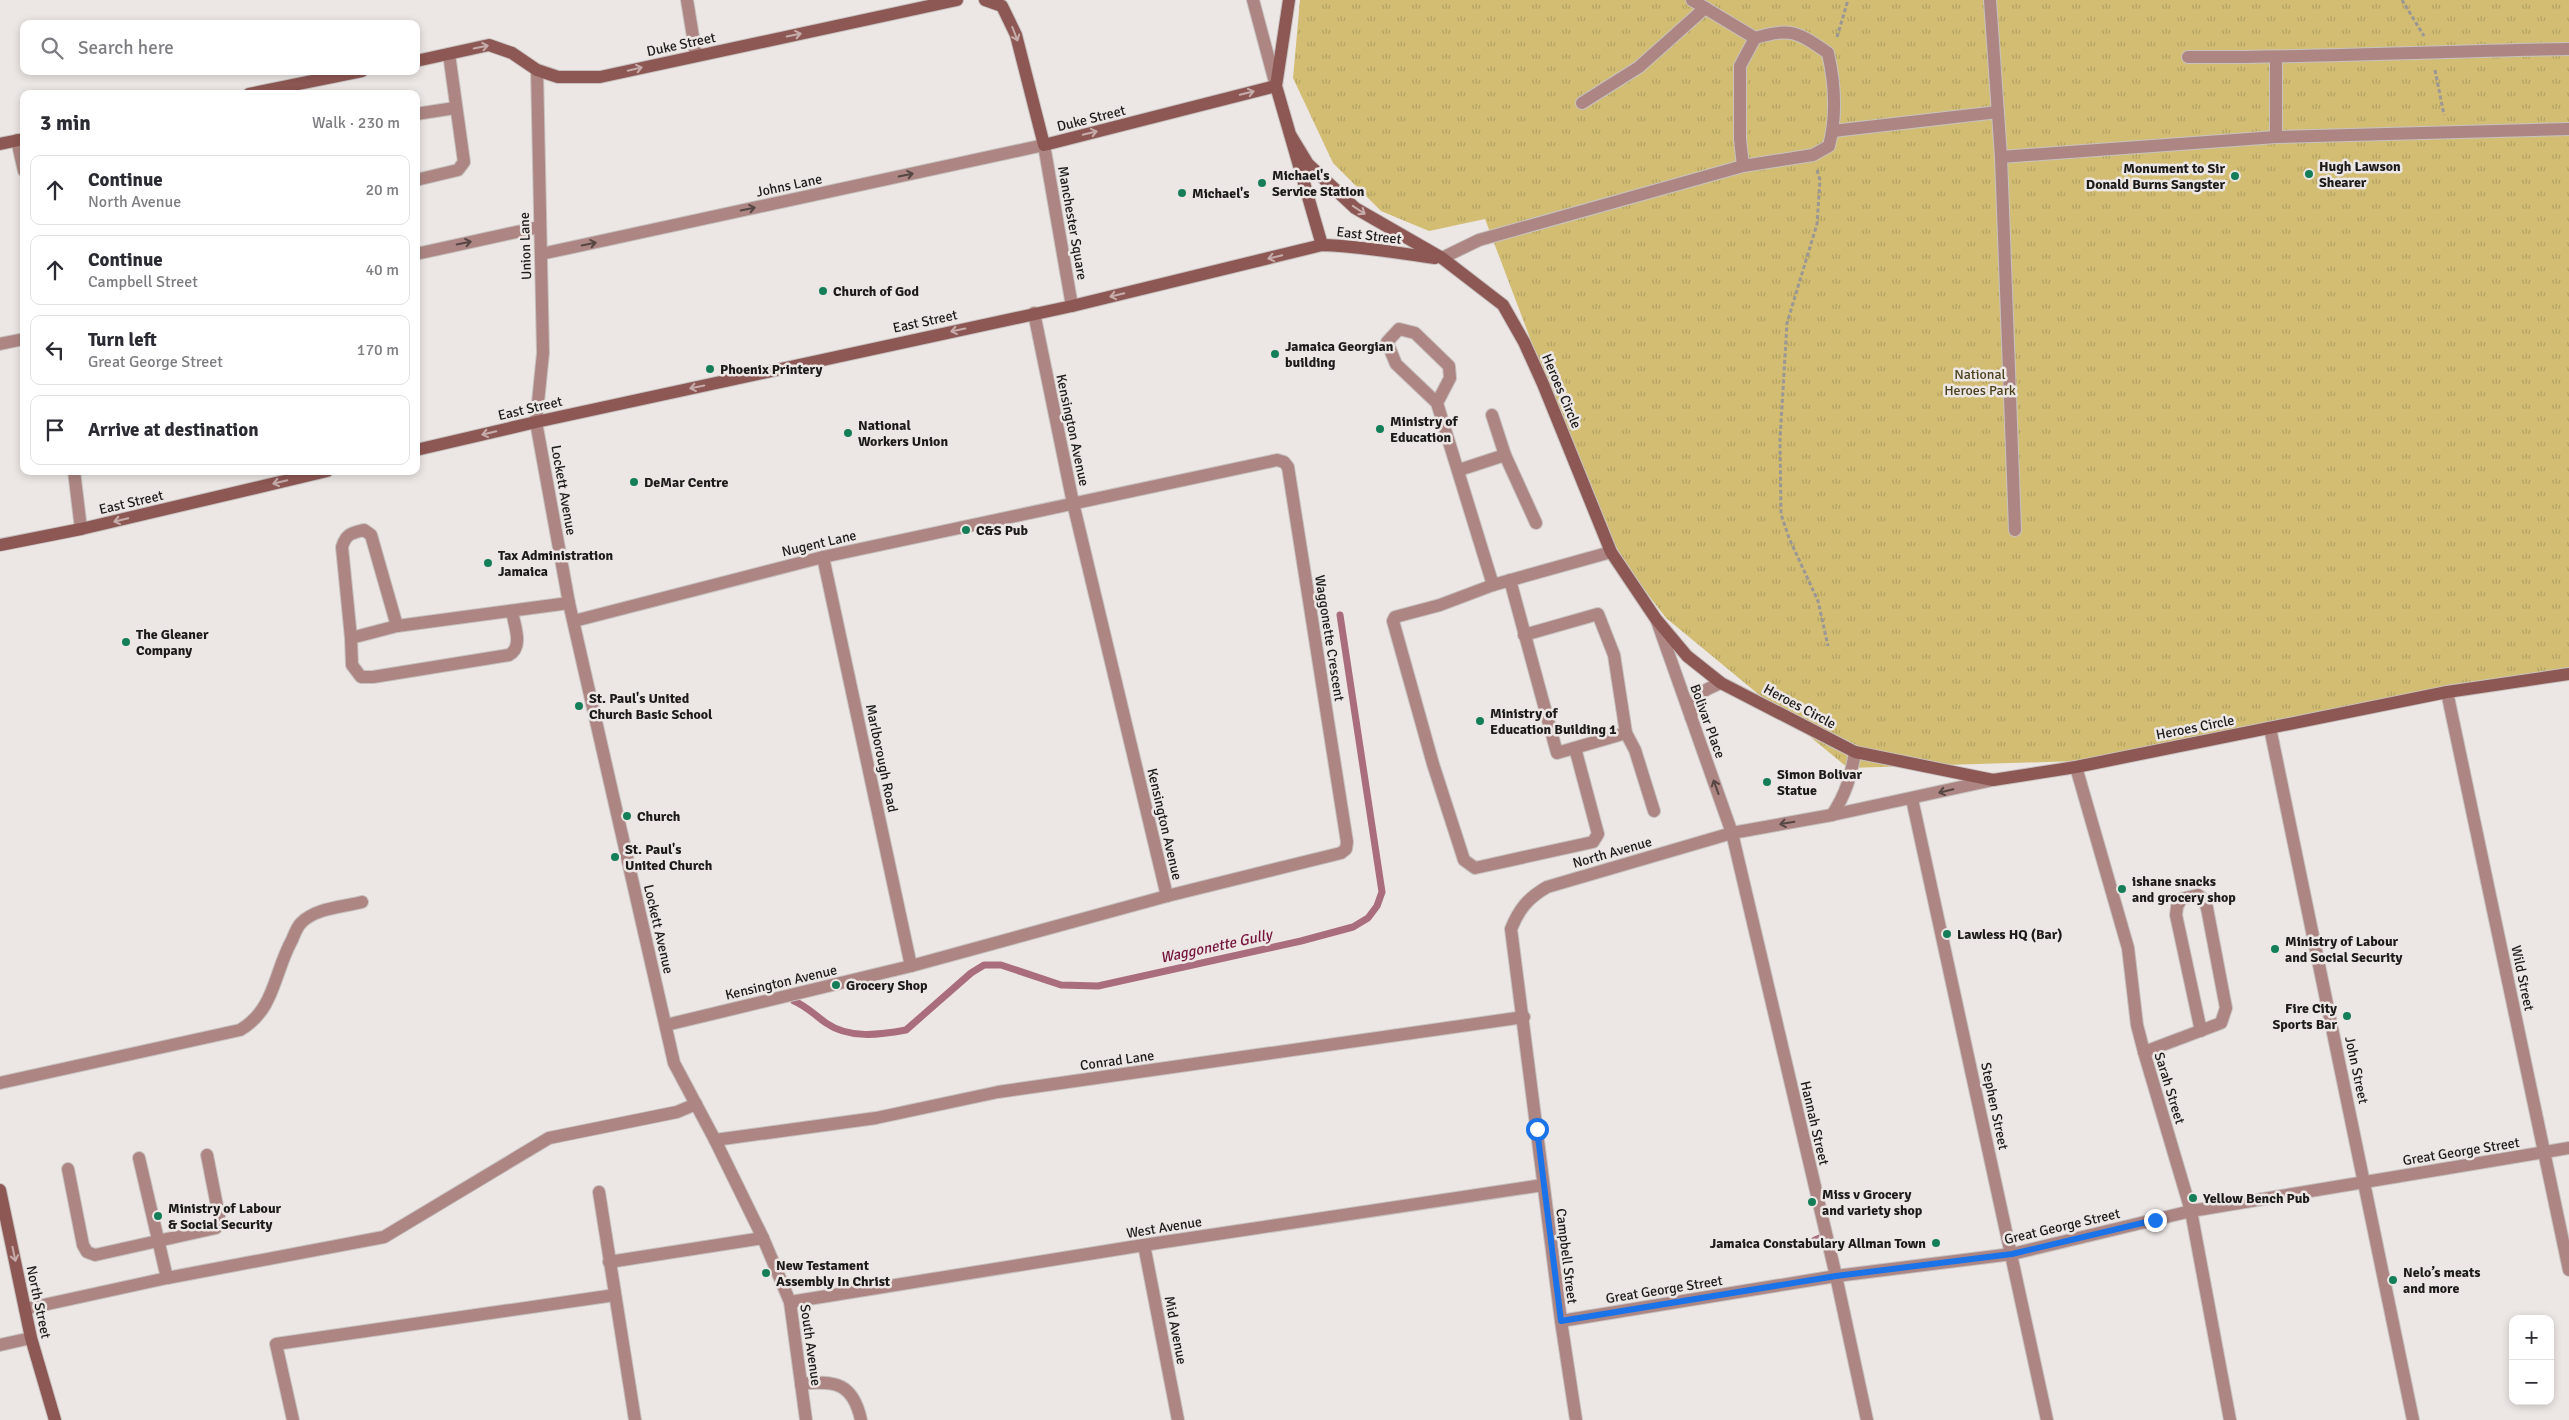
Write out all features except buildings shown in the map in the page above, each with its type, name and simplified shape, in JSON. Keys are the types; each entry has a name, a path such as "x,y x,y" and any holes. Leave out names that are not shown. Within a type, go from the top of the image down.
{"main road":[{"name":"Duke Street","path":"420,59 489,45 512,53 537,70 558,77 600,77 957,0"},
{"name":"Duke Street","path":"985,0 1002,6 1016,35 1044,145 1276,86"},
{"name":"Heroes Circle","path":"1289,0 1276,86 1322,245"},
{"path":"269,90 342,75"},
{"name":"Heroes Circle","path":"1291,136 1308,164 1355,208 1437,255 1502,305 1543,384 1611,552 1656,618 1687,656 1721,683 1855,752 1993,780 2076,767 2447,692 2569,674"},
{"path":"0,144 20,139"},
{"name":"East Street","path":"420,449 536,422 1072,306 1322,245 1359,246 1382,252 1437,255"},
{"name":"East Street","path":"0,545 81,529 310,475"},
{"name":"North Street","path":"0,1190 31,1338 55,1420"}],"street":[{"path":"687,0 696,55"},
{"path":"1252,0 1276,86"},
{"path":"1692,0 1755,38"},
{"path":"1990,0 2001,157 2015,530"},
{"path":"1582,102 1639,67 1705,8"},
{"path":"1437,255 1479,240 1742,166 1813,155 1829,146 1833,131 1834,77 1828,53 1806,37 1779,30 1755,38 1740,66 1742,166"},
{"path":"2188,57 2276,58 2432,51 2569,49"},
{"path":"420,179 458,170 464,162 449,54"},
{"path":"2276,58 2276,137"},
{"name":"Union Lane","path":"536,422 543,353 537,70"},
{"path":"420,113 455,108"},
{"path":"1833,131 1998,112"},
{"path":"2001,157 2276,137 2569,129"},
{"name":"Johns Lane","path":"541,254 1044,145"},
{"name":"Manchester Square","path":"1044,145 1072,306"},
{"path":"420,253 539,227"},
{"name":"Kensington Avenue","path":"666,1025 911,966 1167,896 1073,503 1034,313"},
{"path":"1437,403 1450,378 1449,366 1415,333 1399,329 1387,342 1396,364 1437,403 1493,585"},
{"path":"0,344 20,340"},
{"path":"1492,415 1505,455 1536,523"},
{"name":"Lockett Avenue","path":"536,422 569,604 674,1063 715,1140"},
{"path":"1459,470 1505,455"},
{"name":"Waggonette Crescent","path":"1073,503 1278,460 1284,462 1288,467 1347,842 1346,849 1341,853 1167,896"},
{"path":"74,475 81,529"},
{"name":"Nugent Lane","path":"574,621 823,557 1073,503"},
{"path":"397,626 371,535 364,530 351,533 345,537 342,547 352,665 361,677 509,655 515,652 518,646 512,611"},
{"path":"1575,748 1598,834 1596,839 1593,842 1474,868 1464,860 1433,764 1393,621 1395,617 1402,614 1440,605 1493,585 1611,552"},
{"name":"Marlborough Road","path":"823,557 911,966"},
{"path":"1510,580 1557,753 1626,733"},
{"path":"351,638 397,626 569,604"},
{"path":"1524,635 1598,614 1614,656 1626,733 1635,750 1654,811"},
{"name":"Bolivar Place","path":"1656,618 1732,833"},
{"path":"1691,717 1693,702 1702,691 1721,683"},
{"name":"Wild Street","path":"2447,692 2569,1270"},
{"name":"John Street","path":"2270,728 2413,1420"},
{"path":"1832,815 1843,799 1850,782 1855,752"},
{"name":"Sarah Street","path":"2076,767 2128,948 2137,1025 2191,1211 2230,1420"},
{"name":"North Avenue","path":"1543,1185 1524,1017 1511,929 1518,911 1530,897 1547,887 1568,880 1732,833 1832,815 1993,780"},
{"name":"Stephen Street","path":"1912,798 2047,1420"},
{"name":"Hannah Street","path":"1732,833 1836,1276 1867,1420"},
{"path":"2144,1052 2221,1024 2226,1008 2207,908 2203,899 2198,895 2182,899 2176,907 2176,915 2201,1031"},
{"path":"0,1083 240,1030 254,1022 266,1006 288,946 300,923 315,914 362,902"},
{"name":"Conrad Lane","path":"715,1140 876,1118 998,1092 1524,1017"},
{"path":"25,1309 167,1278 384,1237 549,1138 677,1112 696,1104"},
{"name":"South Avenue","path":"715,1140 763,1238 790,1302 806,1420"},
{"name":"Great George Street","path":"1561,1321 1836,1276 2012,1254 2191,1211 2569,1148"},
{"path":"68,1169 83,1245 87,1252 95,1255 216,1228 220,1223 207,1155"},
{"path":"139,1158 167,1278"},
{"name":"West Avenue","path":"790,1302 1144,1245 1543,1185"},
{"name":"Campbell Street","path":"1543,1185 1576,1420"},
{"path":"599,1192 635,1420"},
{"path":"609,1262 763,1238"},
{"name":"Mid Avenue","path":"1144,1245 1178,1420"},
{"path":"293,1420 276,1344 614,1295"},
{"path":"0,1345 31,1338"},
{"path":"801,1384 827,1381 837,1384 855,1399 861,1420"}],"path":[{"path":"1828,53 1838,35 1848,0"},
{"path":"1813,155 1820,180 1817,224 1788,323 1780,440 1781,514 1789,538 1818,601 1828,646"}],"green space":[{"name":"National Heroes Park","path":"1300,0 2569,0 2569,673 2078,761 1848,768 1666,618 1630,571 1595,510 1485,219 1429,231 1381,211 1333,163 1293,78"}],"waterway":[{"name":"Waggonette Gully","path":"794,1001 826,1023 844,1032 854,1034 896,1032 906,1030 971,973 984,965 1001,965 1061,985 1098,986 1301,941 1353,927 1368,918 1377,906 1382,892 1340,615"},
{"path":"1815,1240 1827,1235"}],"place":[{"name":"Hugh Lawson Shearer","path":"2309,174"},
{"name":"Monument to Sir Donald Burns Sangster","path":"2235,176"},
{"name":"Michael's Service Station","path":"1262,183"},
{"name":"Michael's","path":"1182,193"},
{"name":"Church of God","path":"823,291"},
{"name":"Jamaica Georgian building","path":"1275,354"},
{"name":"Phoenix Printery","path":"710,369"},
{"name":"Ministry of Education","path":"1380,429"},
{"name":"National Workers Union","path":"848,433"},
{"name":"DeMar Centre","path":"634,482"},
{"name":"C&S Pub","path":"966,530"},
{"name":"Tax Administration Jamaica","path":"488,563"},
{"name":"The Gleaner Company","path":"126,642"},
{"name":"St. Paul's United Church Basic School","path":"579,706"},
{"name":"Ministry of Education Building 1","path":"1480,721"},
{"name":"Simon Bolivar Statue","path":"1767,782"},
{"name":"Church","path":"627,816"},
{"name":"St. Paul's United Church","path":"615,857"},
{"name":"ishane snacks and grocery shop","path":"2122,889"},
{"name":"Lawless HQ (Bar)","path":"1947,934"},
{"name":"Ministry of Labour and Social Security","path":"2275,949"},
{"name":"Grocery Shop","path":"836,985"},
{"name":"Fire City Sports Bar","path":"2347,1016"},
{"name":"Yellow Bench Pub","path":"2193,1198"},
{"name":"Miss v Grocery and variety shop","path":"1812,1202"},
{"name":"Ministry of Labour & Social Security","path":"158,1216"},
{"name":"Jamaica Constabulary Allman Town","path":"1936,1243"},
{"name":"New Testament Assembly In Christ","path":"766,1273"},
{"name":"Nelo’s meats and more","path":"2393,1280"}],"route":[{"path":"1537,1129 1561,1321 1836,1276 2012,1254 2155,1220"}]}
